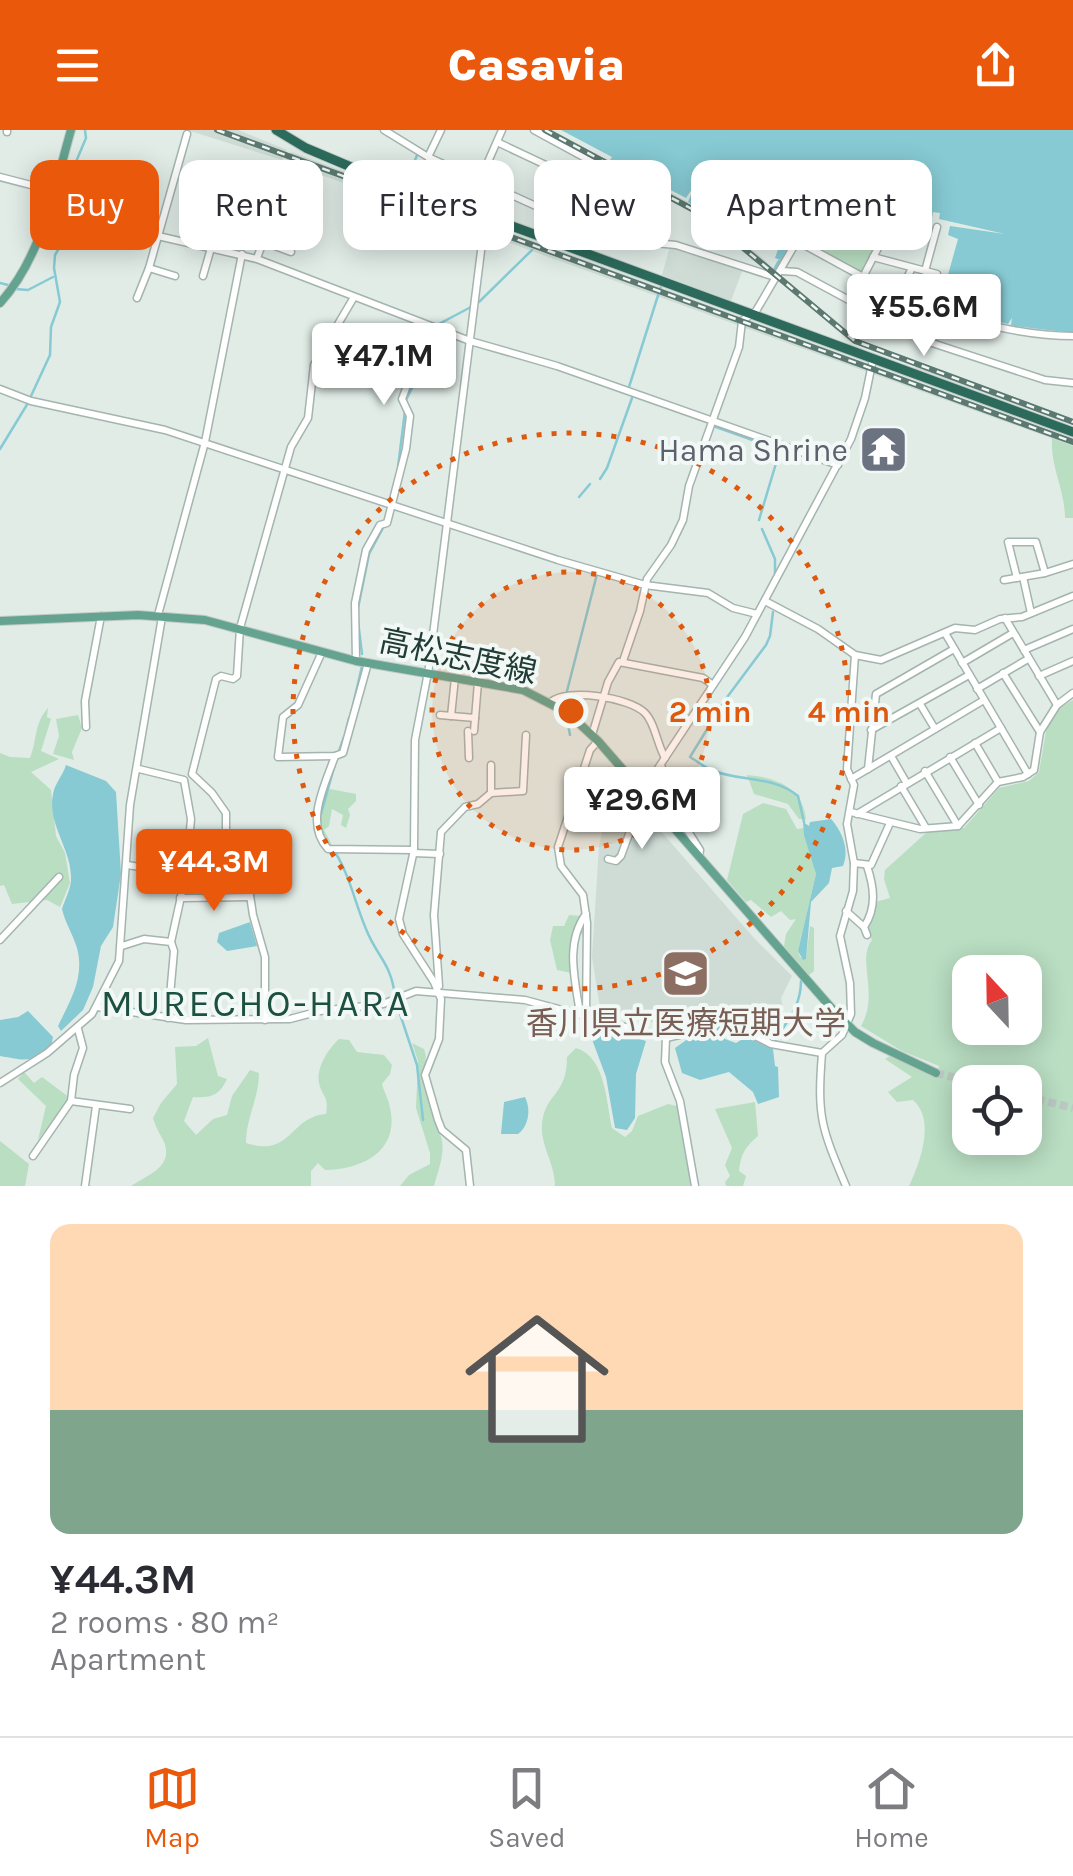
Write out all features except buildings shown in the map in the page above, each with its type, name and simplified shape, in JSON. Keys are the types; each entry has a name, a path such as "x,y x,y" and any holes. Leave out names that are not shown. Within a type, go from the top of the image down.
{"highway":[{"path":"276,130 343,163"},
{"path":"514,226 1073,432"}],"main road":[{"path":"63,160 72,130"},
{"path":"0,304 34,250"},
{"name":"高松志度線","path":"0,621 160,615 240,628 356,661 522,690 551,702 595,738 815,992 848,1024 885,1050 936,1073"}],"street":[{"path":"384,130 437,160"},
{"path":"428,156 442,130"},
{"path":"489,160 502,130"},
{"path":"534,130 589,160"},
{"path":"159,232 186,134"},
{"path":"497,142 535,160"},
{"path":"0,177 30,185"},
{"path":"925,271 937,227"},
{"path":"623,661 646,585 678,533 689,486 739,346 740,327 746,316 753,315 797,241 896,298 1008,328 1073,336"},
{"path":"671,245 778,274 797,272 923,340 1034,378 1073,383"},
{"path":"137,298 154,250"},
{"path":"203,276 210,250"},
{"path":"221,250 257,259 470,341 557,366 838,465"},
{"path":"257,259 260,250"},
{"path":"285,250 290,252"},
{"path":"439,992 401,928 400,910 414,852 414,740 428,674 482,250"},
{"path":"862,277 876,250"},
{"path":"0,1083 78,1029 97,1007 119,961 130,805 160,615 204,442 242,254"},
{"path":"873,257 937,274"},
{"path":"149,268 174,276"},
{"path":"886,320 912,268"},
{"path":"265,1020 265,957 246,876 226,840 228,816 192,774 216,679 237,676 240,628 291,447 308,418 318,356 354,296"},
{"path":"356,661 354,610 364,558 380,524 387,523 406,449 410,416 402,399 420,350 434,327"},
{"path":"608,859 616,861 621,856 643,795 765,601 838,465 860,418 873,359"},
{"path":"0,389 29,400 204,442 558,560 646,585 708,593 733,608 757,614"},
{"path":"1031,613 1008,542 1036,542 1045,574"},
{"path":"1004,580 1045,574 1073,564"},
{"path":"765,601 855,654 881,660 955,628 974,630 1073,596"},
{"path":"86,726 85,702 101,616"},
{"path":"1006,618 1057,705"},
{"path":"1023,650 1073,629"},
{"path":"962,664 1013,632"},
{"path":"945,634 1028,774"},
{"path":"868,769 876,694 954,649"},
{"path":"322,652 298,705 283,717 278,757 343,753 368,663"},
{"path":"854,813 854,785 848,769 855,654"},
{"path":"978,689 1028,658"},
{"path":"586,1016 583,895 561,866 558,848 595,738 602,698 616,665 623,661 703,678 714,685"},
{"path":"1039,676 1073,661"},
{"path":"1004,673 1040,732"},
{"path":"871,730 969,675"},
{"path":"451,716 455,678"},
{"path":"470,758 478,682"},
{"path":"854,813 926,828 958,826 998,782 1028,774 1037,764 1040,732 1057,705 1073,693"},
{"path":"551,702 564,694 602,698 647,714 679,817 700,850 698,858"},
{"path":"852,779 984,700"},
{"path":"920,704 935,730"},
{"path":"440,714 475,718"},
{"path":"846,1186 820,1123 818,1098 822,1052 842,1036 848,1024 850,983 840,936 852,891 854,863 847,824 854,813 1000,728"},
{"path":"470,1186 466,1150 440,1126 425,1075 439,1039 434,915 439,837 465,807 492,794 523,792 526,735"},
{"path":"975,742 998,782"},
{"path":"335,756 317,810 317,830 328,850 440,854"},
{"path":"890,756 926,828"},
{"path":"950,757 979,805"},
{"path":"491,765 492,794"},
{"path":"138,768 184,780 191,819 186,874 171,942 174,950 168,1018"},
{"path":"925,771 958,826"},
{"path":"854,863 866,866 874,861 890,823"},
{"path":"127,865 186,874"},
{"path":"846,912 866,931 874,889 866,866"},
{"path":"0,940 59,878"},
{"path":"180,898 250,897"},
{"path":"576,1013 579,1007 572,960 579,924 586,914"},
{"path":"122,946 144,938 171,942"},
{"path":"97,1007 168,1018 265,1020 383,1004 408,992 439,992 508,998 666,1038 680,1035 711,1014 771,1044 822,1052"},
{"path":"33,1156 70,1102 83,1048 78,1029"},
{"path":"666,1038 664,1057 680,1102 695,1186"},
{"path":"70,1102 130,1109"},
{"path":"85,1186 96,1106"}],"shaded area":[{"path":"187,130 238,130 287,150 282,160"},
{"path":"540,130 550,130 608,160 596,160"},
{"path":"291,152 313,160 286,160"},
{"path":"323,164 343,171 343,183 323,176"},
{"path":"671,193 688,202 685,207 671,200"},
{"path":"514,234 534,241 534,250 558,250 1073,439 1073,446 514,245"},
{"path":"671,246 743,269 731,301 662,275"},
{"path":"746,250 753,250 772,267 770,271"},
{"path":"776,271 847,333 876,349 875,352 836,330 774,275"},
{"path":"917,363 1073,420 1073,425 915,368"},
{"path":"618,782 792,976 781,998 784,1014 775,1024 760,1028 758,1033 713,1009 662,1025 600,1008 592,957 599,846 610,798"}],"green space":[{"path":"818,250 874,250 862,274"},
{"path":"1052,438 1073,446 1073,518 1065,518"},
{"path":"1073,700 1073,1186 909,1186 924,1142 924,1119 913,1100 897,1102 888,1092 912,1077 885,1059 890,1056 937,1074 939,1066 902,1051 861,1026 868,1002 866,958 872,940 867,929 875,902 890,898 885,870 928,831 964,828 999,788 1029,781 1039,772 1047,726 1061,707"},
{"path":"48,708 47,717 51,719 41,751 59,759 31,772 51,790 56,836 65,853 70,883 60,907 47,900 12,904 4,885 0,886 0,753 30,758 38,726"},
{"path":"78,715 82,728 72,752 74,760 53,754 59,736 56,719"},
{"path":"747,775 786,786 800,799 806,819 799,819 788,804 754,794"},
{"path":"330,789 356,794 356,801 348,809 346,828 341,825 343,815 332,809 329,826 324,830 332,845 328,847 319,817 321,803"},
{"path":"763,803 786,809 797,829 804,828 816,874 798,951 806,959 810,926 814,928 814,971 809,975 784,946 786,934 796,919 790,920 781,911 771,917 751,900 746,902 727,880 743,814"},
{"path":"569,915 581,916 583,934 579,935 571,973 557,970 550,940 553,926 564,926"},
{"path":"208,1038 218,1076 227,1079 214,1095 193,1097 184,1121 196,1135 213,1119 227,1115 232,1096 250,1070 259,1073 246,1143 273,1145 304,1122 326,1114 319,1071 339,1039 349,1040 357,1052 384,1055 392,1065 382,1084 392,1123 384,1147 352,1166 325,1170 318,1163 311,1171 311,1186 131,1186 157,1169 165,1158 164,1142 153,1118 177,1084 175,1047 196,1046"},
{"path":"412,1043 424,1049 426,1089 442,1143 434,1186 400,1186 409,1175 430,1164 416,1108 418,1061"},
{"path":"576,1048 586,1053 599,1070 612,1128 625,1137 638,1116 668,1104 681,1107 694,1186 555,1186 542,1123 564,1079 567,1057"},
{"path":"24,1072 34,1083 42,1077 70,1098 38,1140 46,1106 18,1079"},
{"path":"755,1102 758,1136 741,1160 739,1171 746,1176 743,1186 726,1186 730,1176 725,1165 732,1148 715,1109"},
{"path":"0,1141 29,1164 25,1186 0,1186"}],"water":[{"path":"561,130 1073,130 1073,333 1014,326 1012,318 1008,324 939,307 958,239 948,235 950,226 1005,234 939,219 940,213 933,212 932,218 932,160 691,160 691,190 686,198 671,190 671,160 610,160 612,157"},
{"path":"778,250 790,250 783,261 775,258"},
{"path":"66,765 106,781 116,792 121,874 113,927 101,946 93,987 83,1010 61,1031 58,1026 75,989 79,969 77,948 62,909 70,886 70,868 52,805 54,790"},
{"path":"831,819 844,841 845,860 843,866 832,868 829,883 811,902 803,960 798,951 816,874 803,822 809,826 810,822"},
{"path":"250,922 257,946 227,951 217,942 219,933"},
{"path":"28,1011 53,1037 51,1047 26,1059 0,1056 0,1020"},
{"path":"716,1019 722,1022 725,1039 736,1043 746,1037 773,1049 779,1097 758,1104 753,1092 729,1072 700,1080 682,1073 675,1048"},
{"path":"586,1023 646,1041 636,1074 635,1118 627,1130 615,1128 606,1077"},
{"path":"525,1097 525,1127 518,1134 501,1134 504,1102"}],"waterway":[{"path":"31,396 50,355 51,327 60,302 55,255 69,231 70,176 86,138 85,130"},
{"path":"415,160 418,153"},
{"path":"479,302 532,250"},
{"path":"772,273 779,261"},
{"path":"15,289 28,290 53,277"},
{"path":"0,283 8,285"},
{"path":"629,387 661,286"},
{"path":"437,325 471,307"},
{"path":"405,402 415,382 418,363"},
{"path":"600,479 632,398"},
{"path":"0,449 28,403"},
{"path":"398,467 405,411"},
{"path":"716,427 780,450 759,520"},
{"path":"579,497 590,484"},
{"path":"358,608 369,554 384,526"},
{"path":"762,529 775,559 775,574"},
{"path":"567,691 597,574"},
{"path":"773,612 766,645 725,700 690,757 722,774 788,789 798,796 804,822"},
{"path":"358,621 362,654"},
{"path":"351,714 362,666"},
{"path":"346,731 349,718"},
{"path":"567,718 570,735"},
{"path":"339,751 344,737"},
{"path":"321,814 335,764"},
{"path":"335,852 370,938 390,974 395,995"},
{"path":"771,1048 795,1009 801,981"},
{"path":"396,1002 417,1065 423,1120"}],"tunnel":[{"path":"936,1073 952,1077"},
{"path":"1042,1100 1073,1108"}],"railway":[{"path":"217,130 1073,442"},
{"path":"545,130 705,216 855,341 1073,422"}],"place":[{"name":"Hama Shrine","path":"883,450"},
{"name":"香川県立医療短期大学","path":"686,973"}],"district":[{"name":"MURECHO-HARA","path":"256,1003"}]}
